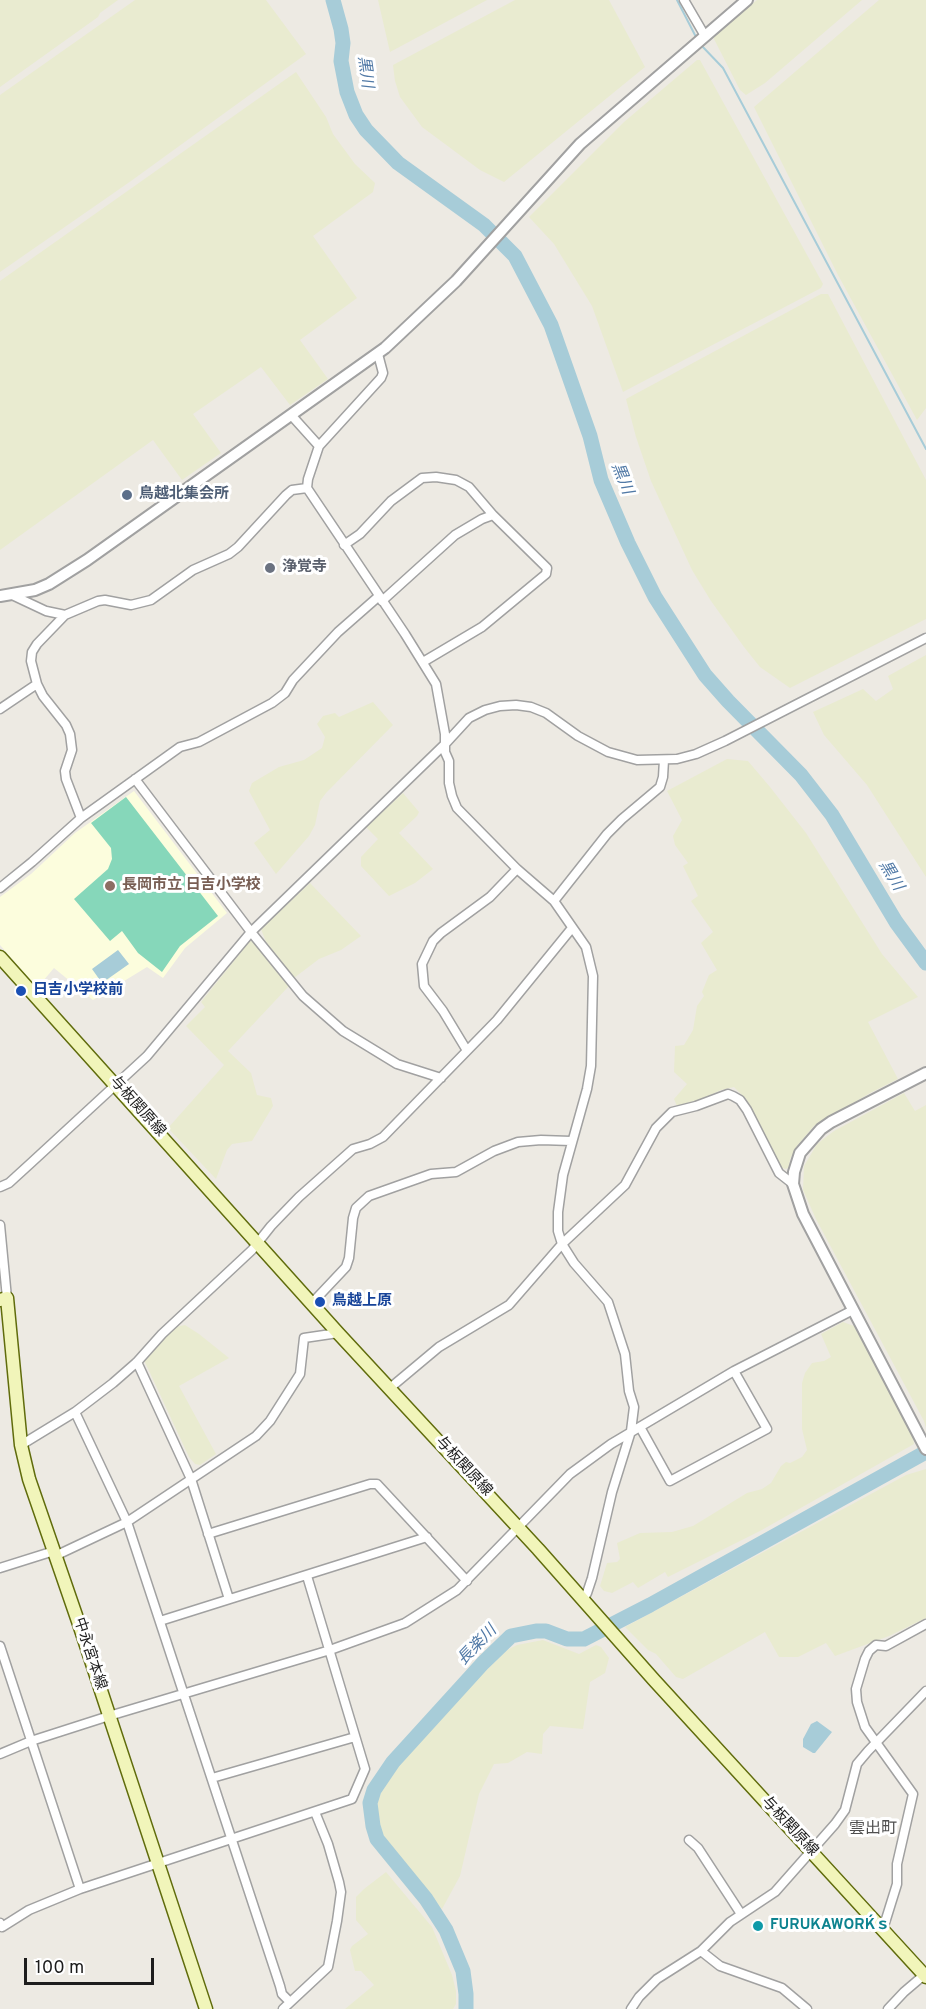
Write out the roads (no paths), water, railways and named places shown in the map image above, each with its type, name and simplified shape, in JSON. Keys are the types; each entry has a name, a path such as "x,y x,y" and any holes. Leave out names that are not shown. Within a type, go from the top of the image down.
{"main road":[{"name":"与板関原線","path":"0,957 313,1302 338,1333 518,1527 654,1680 925,1976"},
{"name":"中永宮本線","path":"3,1299 21,1445 29,1479 206,2009"}],"street":[{"path":"684,0 705,36"},
{"path":"0,596 35,590 50,584 378,354 436,301 580,144 747,0"},
{"path":"378,354 383,373 381,378 319,446 307,488 436,684 446,743 445,752 449,761 449,783 457,808 517,870 554,901 586,947 593,976 591,1066 563,1175 558,1231 562,1244 574,1263 608,1302 626,1354 629,1391 634,1407 631,1431 612,1492 592,1578 583,1599"},
{"path":"292,416 319,446"},
{"path":"344,545 360,534 391,501 422,478 436,477 469,487 493,515 547,568 546,574 482,627 423,662"},
{"path":"81,818 65,771 72,750 70,734 66,725 43,696 31,661 32,652 37,644 65,615 98,601 105,600 131,605 151,600 193,570 229,554 286,495 292,490 307,488"},
{"path":"0,888 81,818 180,747 199,742 272,703 285,693 338,632 455,535 493,515"},
{"path":"12,595 46,611 65,615"},
{"path":"0,1187 9,1182 147,1056 251,932 469,718 484,710 500,706 531,707 546,713 578,736 608,752 637,760 664,760 696,754 725,741 926,638"},
{"path":"0,709 37,684"},
{"path":"554,901 607,834 660,787 664,760"},
{"path":"135,780 303,996 343,1031 397,1064 441,1078"},
{"path":"466,1049 443,1011 424,986 422,964 433,941 441,933 489,897 517,870"},
{"path":"21,1445 75,1412 137,1362 162,1334 258,1243 292,1204 353,1149 383,1137 466,1049 497,1020 572,928"},
{"path":"924,1446 802,1214 793,1184 794,1172 801,1153 821,1129 926,1073"},
{"path":"390,1388 439,1347 509,1305 562,1244 625,1185 663,1119 672,1112 728,1094 740,1100 779,1173 793,1184"},
{"path":"313,1302 346,1267 356,1208 369,1196 430,1174 456,1172 494,1151 518,1142 571,1141"},
{"path":"0,1225 3,1299"},
{"path":"0,1754 31,1741 183,1692 330,1650 405,1623 441,1601 467,1581 570,1474 631,1431 734,1371 853,1310"},
{"path":"0,1568 55,1553 127,1522 256,1436 270,1421 300,1374 304,1338 338,1333"},
{"path":"137,1362 191,1479 229,1599"},
{"path":"640,1427 670,1481 767,1429 734,1371"},
{"path":"75,1412 127,1522 282,1994 290,2002"},
{"path":"208,1534 370,1484 377,1484 467,1581"},
{"path":"160,1621 427,1537"},
{"path":"0,1923 3,1927 29,1910 80,1889 352,1799 365,1769 308,1576"},
{"path":"883,1929 897,1884 897,1864 913,1794 865,1727 857,1702 858,1680 869,1651 876,1645 885,1646 926,1624"},
{"path":"0,1646 80,1889"},
{"path":"631,2009 639,1997 657,1979 701,1951 730,1922 775,1892 845,1810 857,1764 926,1691"},
{"path":"212,1778 355,1737"},
{"path":"283,2009 328,1967 339,1911 341,1892 339,1882 328,1844 315,1812"},
{"path":"689,1840 698,1848 741,1914"},
{"path":"701,1951 720,1966 782,1988 807,2009"},
{"path":"888,2009 904,1992 925,1976"}],"water":[{"path":"118,950 129,964 102,983 92,969"},
{"path":"817,1721 832,1732 813,1753 803,1747 803,1739 811,1724"}],"waterway":[{"name":"黒川","path":"333,0 341,29 343,43 341,61 347,92 356,115 366,130 398,163 484,225 515,256 551,325 590,436 601,480 628,543 655,597 705,675 801,775 832,815 896,922 926,963"},
{"path":"677,0 697,39"},
{"path":"700,44 723,68 926,449"},
{"name":"長楽川","path":"466,2009 463,1971 446,1930 426,1899 377,1839 373,1826 370,1803 374,1790 393,1762 483,1663 511,1636 546,1631 567,1639 584,1639 650,1605 926,1452"}],"place":[{"name":"鳥越北集会所","path":"127,495"},
{"name":"浄覚寺","path":"270,568"},
{"name":"長岡市立 日吉小学校","path":"110,886"},
{"name":"日吉小学校前","path":"21,991"},
{"name":"鳥越上原","path":"320,1302"},
{"name":"FURUKAWORK´ｓ","path":"758,1926"}],"district":[{"name":"雲出町","path":"873,1830"}]}
